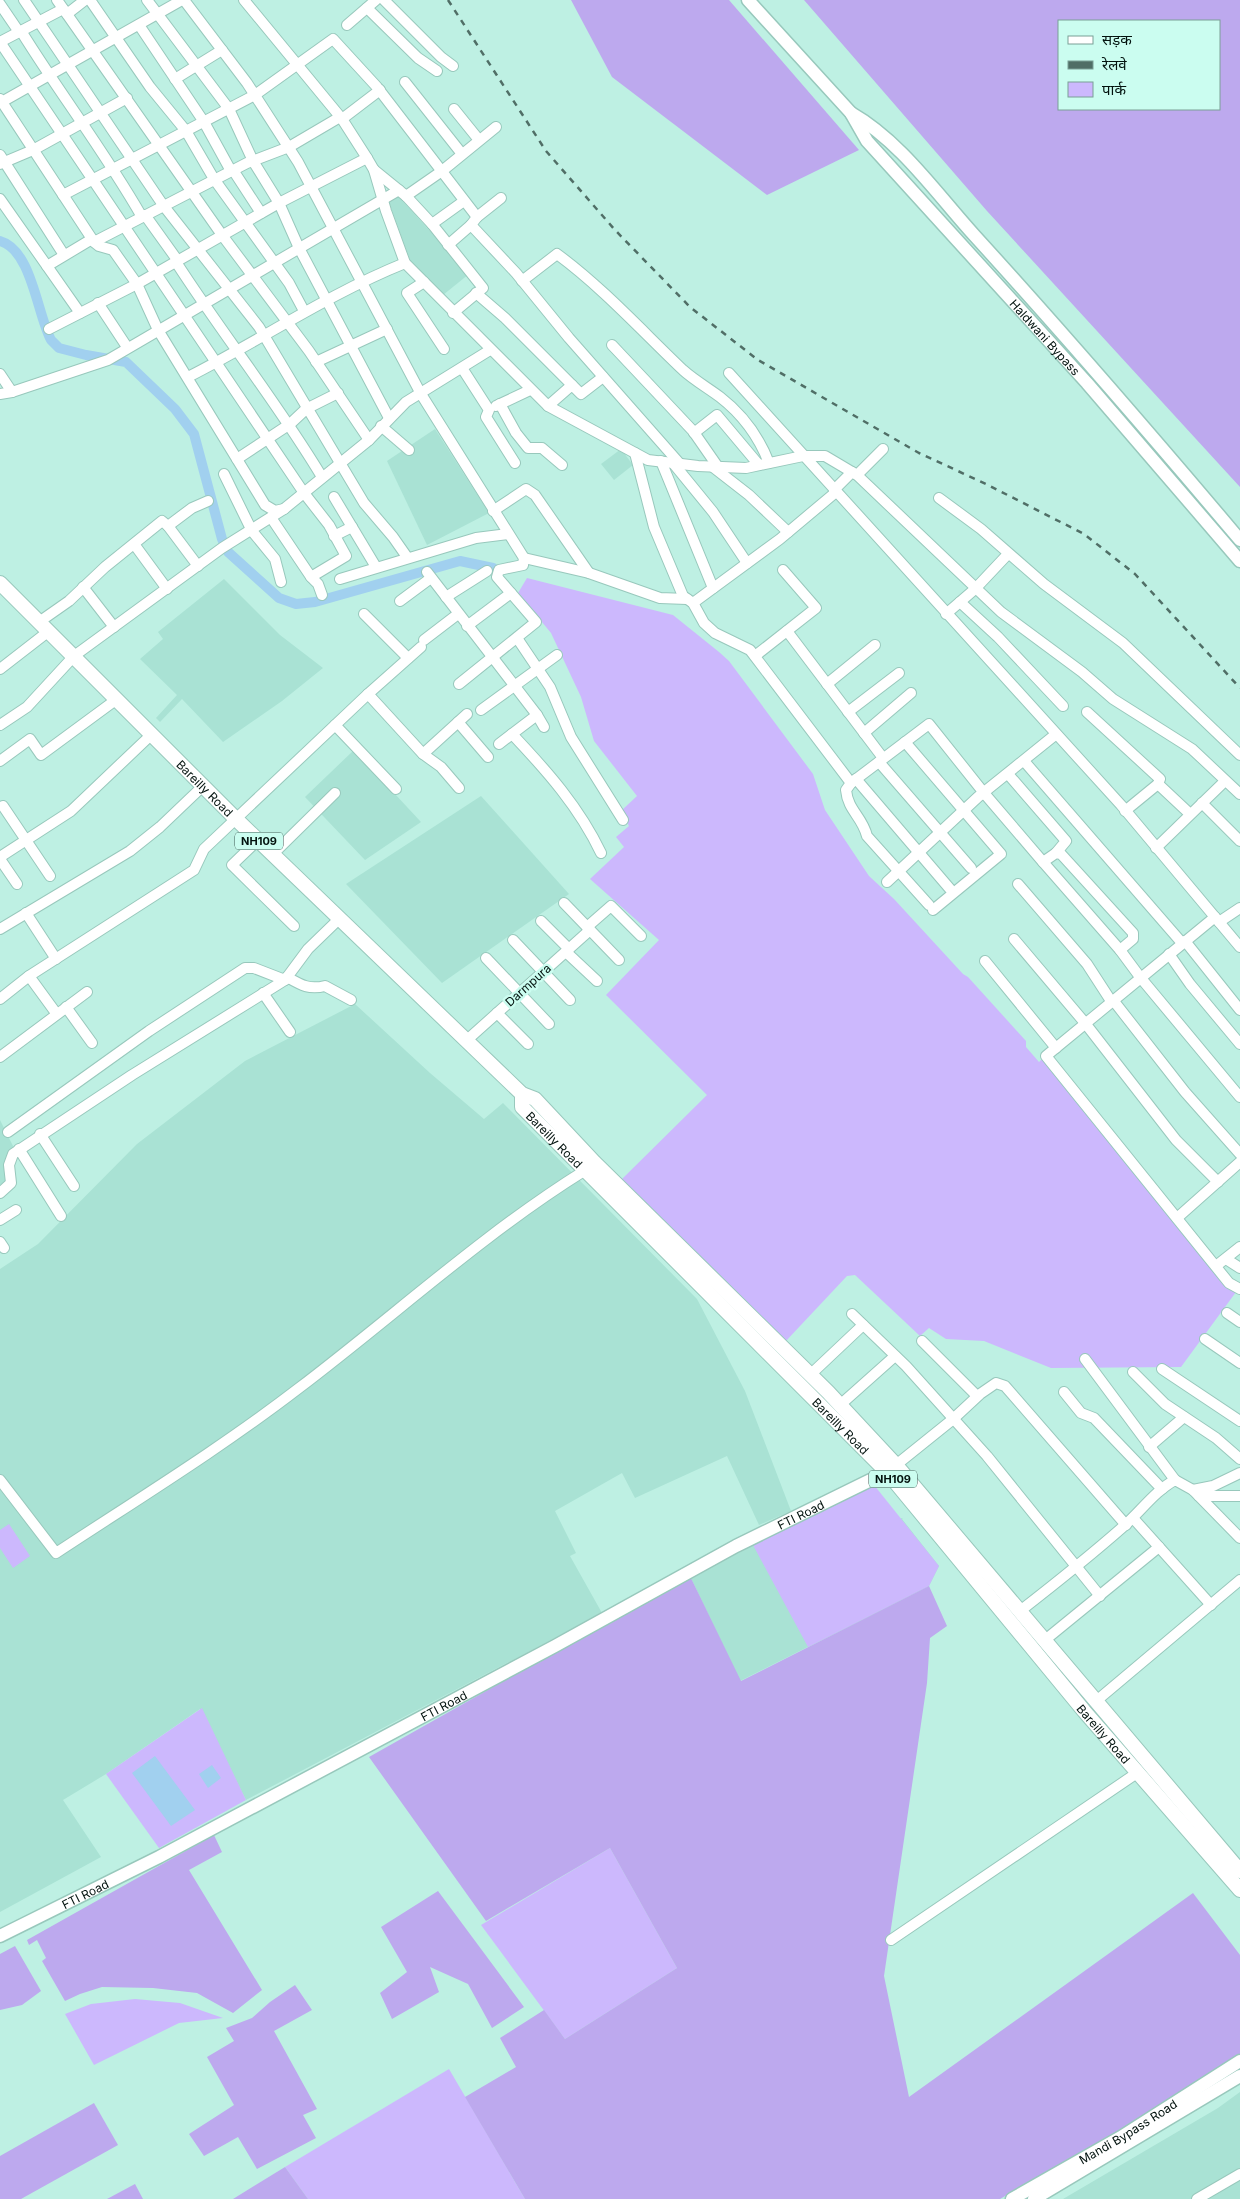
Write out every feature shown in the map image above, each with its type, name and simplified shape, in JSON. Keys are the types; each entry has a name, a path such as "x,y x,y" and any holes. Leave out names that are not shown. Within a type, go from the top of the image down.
{"highway":[{"name":"Bareilly Road","path":"0,583 236,819 522,1094 522,1107 589,1166 840,1405 891,1469 1015,1615 1084,1711 1240,1890"},
{"name":"Bareilly Road","path":"589,1166 798,1380 891,1469"},
{"name":"Bareilly Road","path":"1015,1615 1045,1640 1095,1702 1240,1872"},
{"path":"1084,1711 1095,1702"}],"main road":[{"name":"Haldwani Bypass","path":"748,0 851,113 867,141 1087,383 1240,561"},
{"name":"Haldwani Bypass","path":"851,113 879,131 1032,298 1240,540"},
{"name":"FTI Road","path":"0,1936 167,1852 385,1734 555,1646 736,1546 891,1469"},
{"name":"Mandi Bypass Road","path":"1012,2199 1121,2137 1240,2061"},
{"name":"Mandi Bypass Road","path":"1034,2199 1240,2076"}],"street":[{"path":"24,0 163,205 263,334 306,409 341,462 368,509 393,537 407,557"},
{"path":"85,0 62,8 0,42 29,88 93,179 267,439 304,493 329,525 346,556 311,577"},
{"path":"90,0 150,87 186,131 214,179 289,283 304,311"},
{"path":"147,0 229,109 253,161 279,203 300,248 389,418"},
{"path":"284,509 275,511 265,505 158,330 137,284 113,250 99,246 93,240 1,101 49,77 183,0 255,95 289,147 421,394 524,558 523,565 499,570 497,577 536,622 458,684"},
{"path":"244,0 341,118 367,158 374,170 405,263 548,406 648,460 746,468 802,456 826,456 855,474 1001,612 1082,672 1114,699 1192,749 1239,792"},
{"path":"347,25 376,0"},
{"path":"384,0 441,57 453,66"},
{"path":"0,4 114,168 204,305 290,424 322,476"},
{"path":"62,8 251,276 287,321 369,440"},
{"path":"368,8 418,58 437,71"},
{"path":"139,25 204,122 232,170 261,213"},
{"path":"63,195 255,95 298,67 333,40 380,90 464,201 474,221 522,281 676,463 747,563"},
{"path":"175,79 222,50"},
{"path":"405,82 462,154"},
{"path":"47,266 64,255 144,216 191,190 232,170 289,147 341,118 380,90"},
{"path":"64,255 2,160 33,150 127,98"},
{"path":"454,108 479,140"},
{"path":"0,394 12,392 110,358 204,305 333,228 383,200 402,193 442,171 496,127"},
{"path":"49,329 137,284 279,203 367,158"},
{"path":"374,170 402,193 432,224 483,288 453,313"},
{"path":"448,245 500,198"},
{"path":"0,199 80,312"},
{"path":"432,224 464,201"},
{"path":"522,281 557,254 583,273 685,372 732,408 760,440 764,464"},
{"path":"188,377 361,280 405,263"},
{"path":"424,282 407,293 444,349"},
{"path":"476,293 505,318 581,394 603,377"},
{"path":"98,303 128,348"},
{"path":"316,362 387,329"},
{"path":"612,345 694,433 716,467 788,532"},
{"path":"0,725 27,707 74,656 225,547 272,519 322,476 369,440 406,402 490,350"},
{"path":"462,368 488,410"},
{"path":"729,373 794,443 802,456 853,508 946,614 1125,811 1239,944"},
{"path":"0,374 12,392"},
{"path":"548,406 572,385"},
{"path":"514,462 486,416 488,410 530,390"},
{"path":"237,459 290,424 306,409 338,393"},
{"path":"500,404 516,433 528,448 542,448 562,465"},
{"path":"694,433 716,414 764,464"},
{"path":"381,426 409,450"},
{"path":"524,558 589,572 660,598 690,601 713,588 788,532 882,449"},
{"path":"635,453 654,527 683,596 690,601 704,623 715,633 750,650 854,781 950,890"},
{"path":"661,461 713,588"},
{"path":"224,474 252,531 275,559 281,582"},
{"path":"493,511 526,489 535,495 589,572"},
{"path":"334,497 376,567"},
{"path":"939,498 982,529 1008,554 1123,643 1240,755"},
{"path":"168,526 192,508 208,501"},
{"path":"272,519 311,577 318,584 322,595"},
{"path":"0,669 83,587 162,521 168,526 198,566"},
{"path":"334,536 352,527"},
{"path":"340,579 407,557 476,538 508,534"},
{"path":"134,544 167,589"},
{"path":"946,614 975,589 1008,554"},
{"path":"755,656 816,608 783,570"},
{"path":"446,597 487,571"},
{"path":"400,601 429,575 537,715 544,727"},
{"path":"83,587 114,626"},
{"path":"467,626 511,593"},
{"path":"960,602 998,637 1063,706"},
{"path":"364,614 408,658"},
{"path":"0,999 29,976 194,870 202,852 236,819 423,643 458,614"},
{"path":"787,631 864,733 881,760 970,868"},
{"path":"517,638 550,687 570,737 623,820"},
{"path":"827,684 875,646"},
{"path":"481,710 558,655"},
{"path":"848,712 899,673"},
{"path":"864,733 911,693"},
{"path":"368,694 423,754 441,767 459,788"},
{"path":"0,761 30,738 41,755 117,699"},
{"path":"1087,712 1160,778 1158,784 1125,811"},
{"path":"423,754 467,714"},
{"path":"499,744 537,715"},
{"path":"458,722 488,757"},
{"path":"906,742 1001,854 931,908 867,836 864,825 848,804 846,790 854,781 929,724 1042,862 1120,950 1140,978 1240,1097"},
{"path":"335,725 396,789"},
{"path":"16,884 0,858 72,811 152,734"},
{"path":"512,734 567,796 587,825 601,853"},
{"path":"887,882 984,793 1055,735"},
{"path":"1024,761 1184,942 1240,1010"},
{"path":"1008,774 1066,841 1056,853 1042,862"},
{"path":"1156,848 1225,781"},
{"path":"1158,784 1190,814"},
{"path":"0,929 130,851 160,827 203,786"},
{"path":"273,854 335,793"},
{"path":"1202,803 1240,841"},
{"path":"3,806 50,876"},
{"path":"258,840 232,865 294,926"},
{"path":"1056,853 1061,854 1133,933 1133,939 1120,950"},
{"path":"1018,884 1088,964 1112,1001 1184,1092 1240,1154"},
{"path":"564,903 619,960"},
{"name":"Darmpura","path":"467,1040 568,950 611,906 642,936"},
{"path":"1240,908 1217,919 1184,942 1046,1056 1229,1283 1240,1289"},
{"path":"26,913 56,959"},
{"path":"0,1193 11,1183 9,1164 13,1154 19,1149 286,978 308,949 340,918"},
{"path":"541,920 597,981"},
{"path":"1014,939 1085,1023 1176,1140 1218,1182"},
{"path":"513,940 570,1000"},
{"path":"1169,954 1190,984 1240,1044"},
{"path":"486,958 549,1024"},
{"path":"985,961 1056,1048"},
{"path":"8,1132 149,1030 245,968 254,968 286,978 303,987 313,989 325,986 351,1000"},
{"path":"29,976 56,1013"},
{"path":"0,1057 56,1013 87,992"},
{"path":"263,993 290,1032"},
{"path":"66,1007 92,1043"},
{"path":"497,1013 528,1044"},
{"path":"40,1134 74,1186"},
{"path":"19,1149 61,1216"},
{"path":"1177,1218 1240,1162"},
{"path":"0,1480 56,1553 210,1453 300,1388 467,1254 589,1166"},
{"path":"0,1220 16,1210"},
{"path":"1216,1266 1240,1248"},
{"path":"1226,1259 1240,1268"},
{"path":"1227,1313 1240,1322"},
{"path":"852,1314 895,1356 987,1456 1100,1596"},
{"path":"810,1375 863,1325"},
{"path":"1205,1339 1240,1363"},
{"path":"922,1341 978,1396"},
{"path":"840,1405 895,1356"},
{"path":"1085,1359 1175,1480 1196,1493 1240,1538"},
{"path":"1162,1369 1240,1421"},
{"path":"1133,1372 1165,1404 1216,1438 1240,1459"},
{"path":"891,1469 952,1420 991,1385 996,1383 1005,1386 1130,1521 1159,1547 1211,1606"},
{"path":"1064,1392 1081,1413 1094,1418 1162,1489"},
{"path":"1149,1447 1184,1417"},
{"path":"1196,1493 1240,1473"},
{"path":"1015,1615 1076,1568 1130,1521 1162,1489 1175,1480"},
{"path":"1196,1493 1240,1496"},
{"path":"1045,1640 1159,1547"},
{"path":"1095,1702 1240,1580"},
{"path":"891,1940 1137,1773"},
{"path":"1197,2199 1240,2174"}],"shaded area":[{"path":"571,0 729,0 859,150 767,195 612,77"},
{"path":"804,0 1240,0 1240,487 987,211"},
{"path":"398,196 469,274 443,295 410,260 389,202"},
{"path":"435,429 489,513 427,545 387,461"},
{"path":"621,449 633,465 614,480 601,464"},
{"path":"224,579 280,635 323,668 282,701 223,742 182,699 160,722 156,718 177,695 140,659 163,639 158,632"},
{"path":"354,750 421,822 365,860 305,797"},
{"path":"481,796 569,894 442,983 346,884"},
{"path":"355,1004 430,1073 484,1119 503,1103 697,1299 745,1391 791,1511 759,1525 727,1456 635,1498 622,1473 555,1511 576,1553 570,1556 602,1613 246,1800 200,1709 106,1774 63,1800 101,1857 0,1912 0,1269 38,1244 137,1144 245,1061"},
{"path":"0,1120 14,1148 5,1182 0,1185"},
{"path":"903,1518 939,1566 929,1586 740,1681 690,1576 744,1546"},
{"path":"690,1576 741,1681 929,1586 947,1626 930,1638 927,1683 884,1976 909,2097 1193,1893 1240,1955 1240,2056 1164,2104 1000,2199 525,2199 465,2097 516,2067 500,2038 544,2010 565,2039 677,1968 610,1848 486,1921 369,1757"},
{"path":"214,1835 222,1852 189,1870 262,1990 233,2013 197,1993 153,1988 102,1987 65,2001 42,1961 46,1958 37,1940 29,1945 27,1940"},
{"path":"438,1891 524,2007 492,2028 468,1984 430,1967 439,1992 392,2019 380,1993 407,1972 381,1927"},
{"path":"15,1946 41,1991 22,2005 0,2010 0,1954"},
{"path":"295,1985 312,2010 274,2031 317,2109 303,2115 316,2138 257,2169 238,2137 204,2156 189,2134 234,2105 207,2057 234,2041 226,2028 252,2018 270,2002"},
{"path":"1240,2092 1240,2199 1063,2199 1218,2108"},
{"path":"94,2103 118,2145 21,2199 0,2199 0,2156"},
{"path":"285,2167 308,2199 233,2199"},
{"path":"135,2184 143,2199 107,2199"}],"green space":[{"path":"527,578 673,615 729,661 813,774 825,810 869,876 894,899 963,974 968,977 1026,1041 1026,1047 1039,1062 1042,1059 1236,1292 1181,1367 1051,1368 984,1341 946,1339 929,1328 920,1336 855,1275 847,1276 785,1342 620,1181 707,1095 606,995 659,940 590,879 624,847 616,837 629,826 621,811 637,796 594,741 581,697 551,633 518,593"},
{"path":"874,1485 939,1566 929,1586 808,1647 753,1545"},
{"path":"9,1524 30,1556 13,1568 0,1548 0,1530"},
{"path":"202,1708 246,1800 159,1848 106,1774"},
{"path":"610,1848 677,1968 565,2039 481,1925"},
{"path":"135,1999 180,2003 223,2018 179,2023 94,2065 65,2014 91,2004"},
{"path":"449,2069 525,2199 308,2199 285,2167"}],"water":[{"path":"155,1756 195,1810 171,1826 132,1773"},
{"path":"212,1765 221,1778 208,1788 199,1774"}],"waterway":[{"path":"0,241 11,247 27,269 46,329 51,340 59,348 126,362 175,409 194,434 222,539 228,552 279,598 296,604 315,602 460,561 493,568"}],"railway":[{"path":"448,0 546,151 615,230 690,307 758,360 919,453 986,484 1084,534 1135,574 1240,688"}]}
